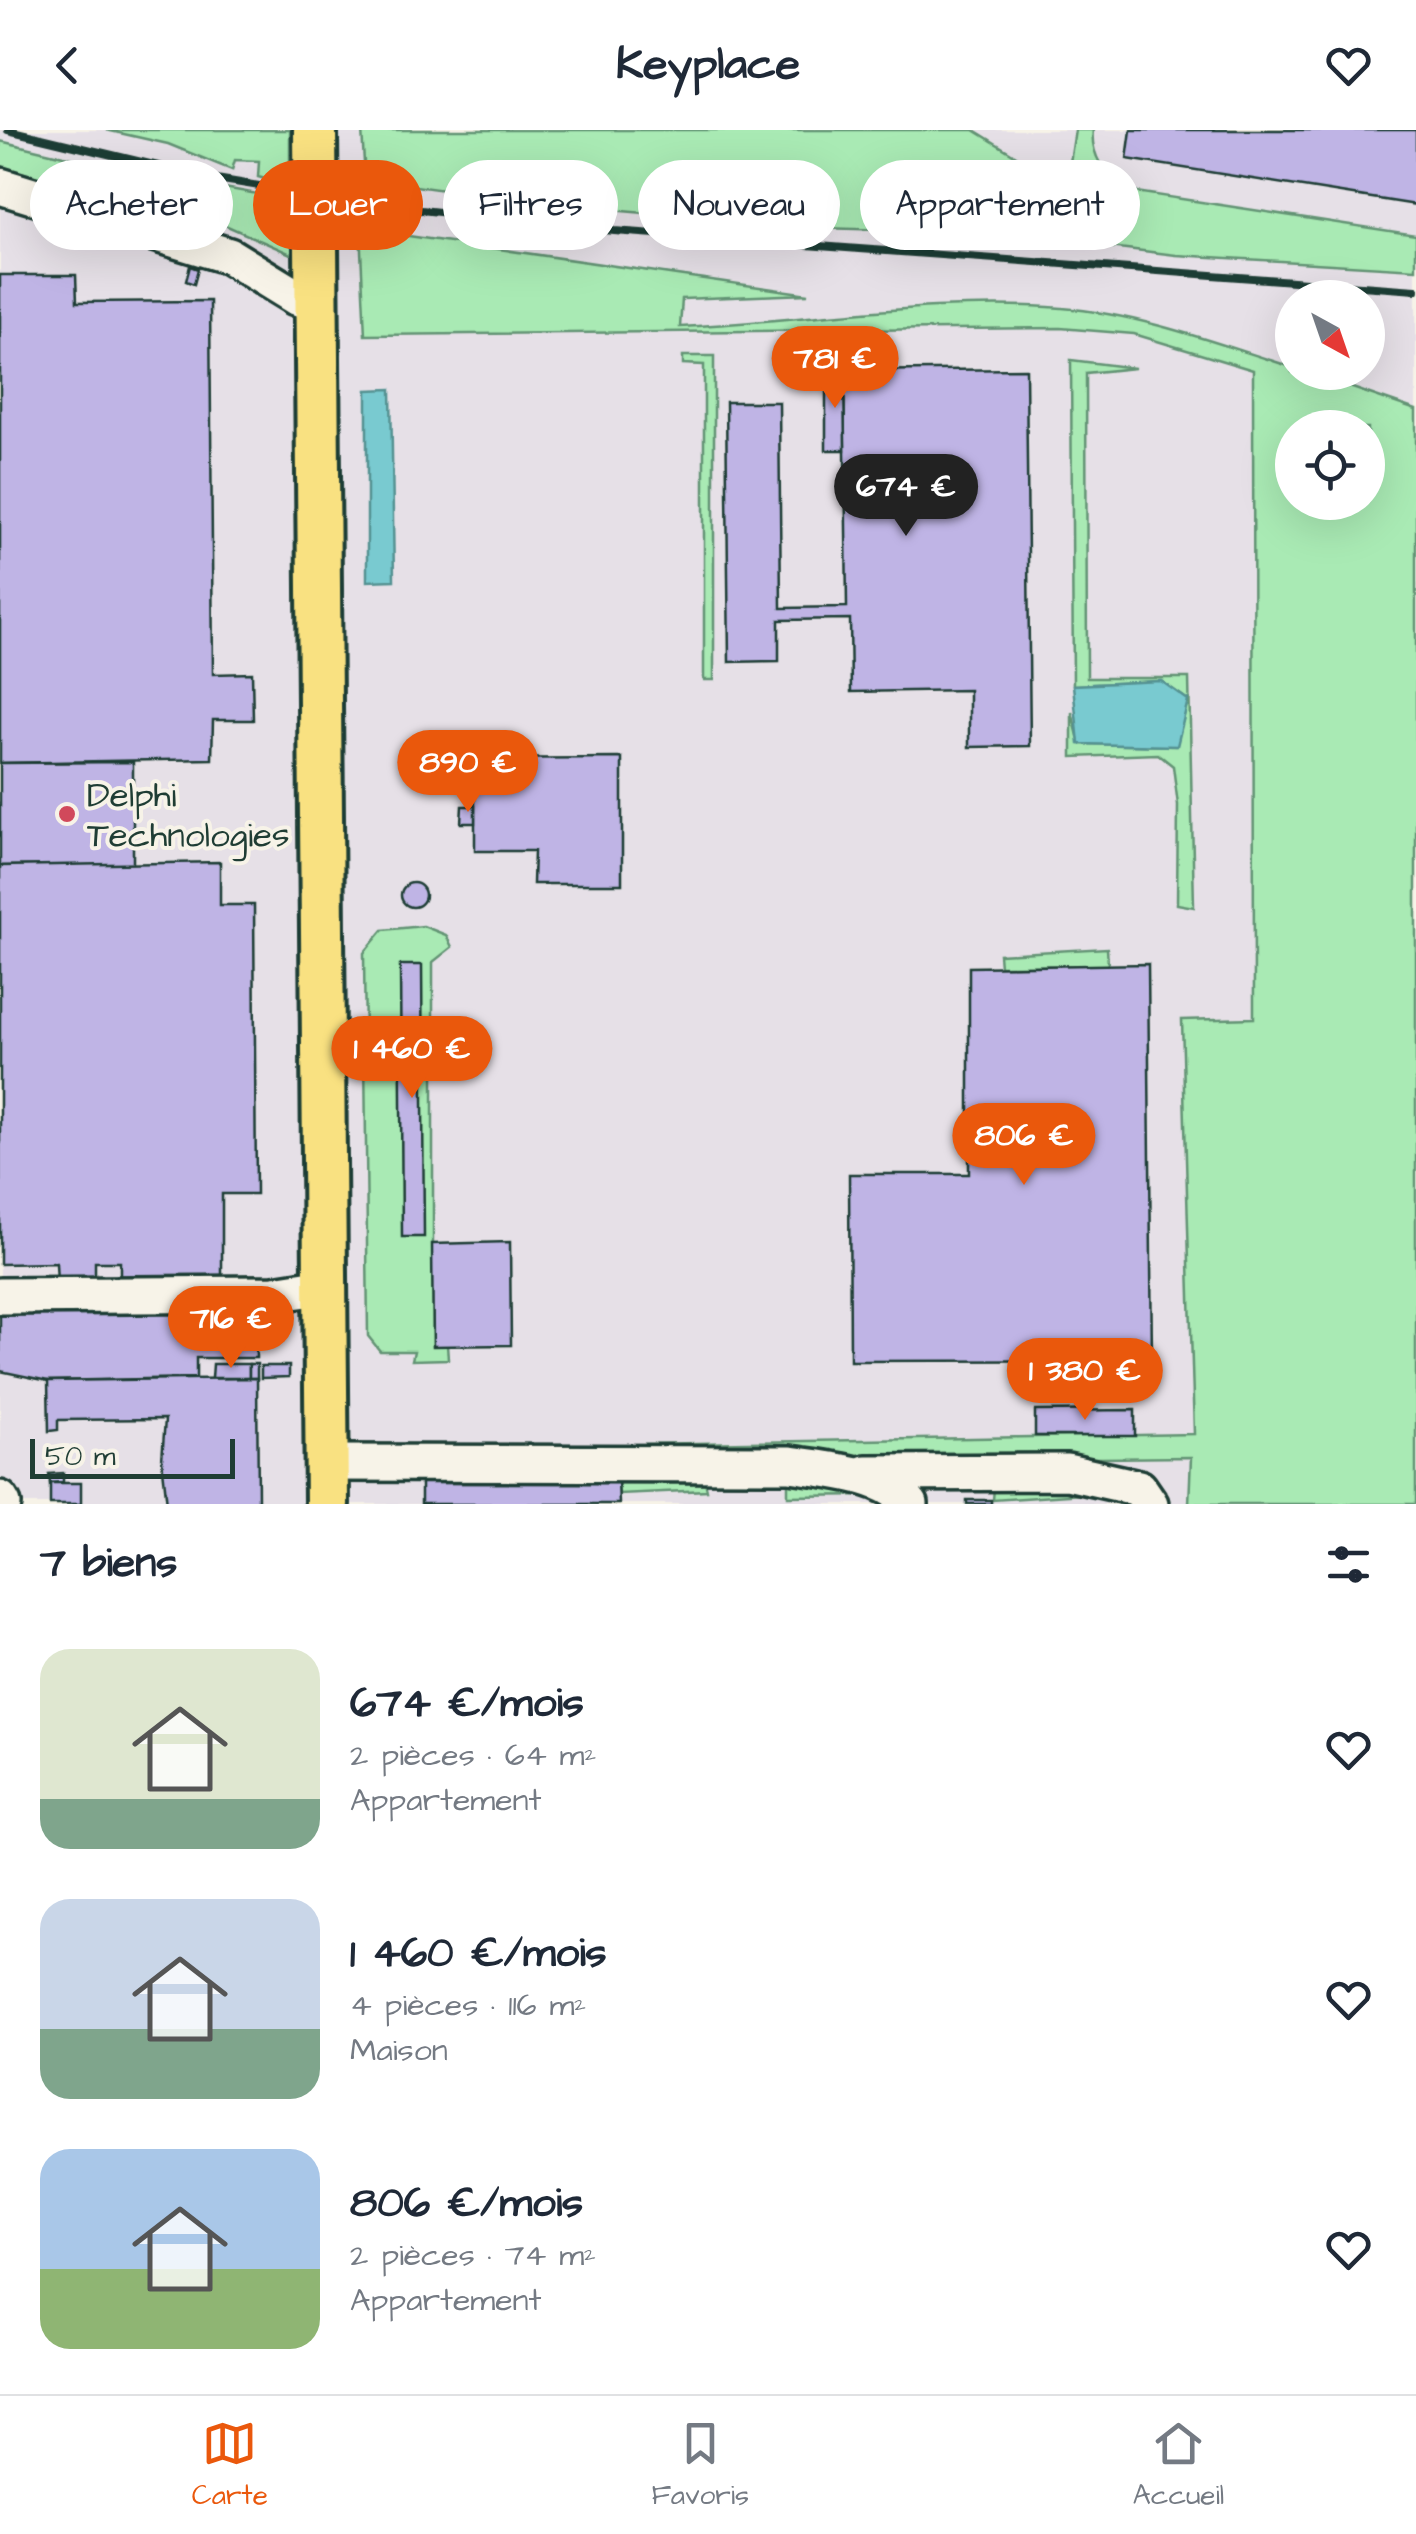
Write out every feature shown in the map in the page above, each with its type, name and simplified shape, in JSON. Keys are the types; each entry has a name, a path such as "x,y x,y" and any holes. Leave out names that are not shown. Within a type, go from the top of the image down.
{"main road":[{"path":"315,130 327,1483"}],"lane":[{"path":"0,186 229,256 296,296 319,304"},
{"path":"0,1296 274,1294 325,1286"},
{"path":"327,1483 790,1464 847,1472 1067,1472 1140,1488 1150,1504"},
{"path":"847,1472 901,1492 910,1504"}],"shaded area":[{"path":"0,130 1416,130 1416,1504 0,1504"}],"green space":[{"path":"106,130 290,130 290,160 235,160 233,167 233,160 207,160 168,144"},
{"path":"362,130 974,130 1023,160 860,160 860,229 840,229 840,160 638,160 638,212 618,211 618,160 443,160 443,190 423,187 423,160 364,160"},
{"path":"1075,130 1093,130 1099,160 1070,160"},
{"path":"0,141 80,160 30,160 30,175 0,166"},
{"path":"233,190 253,193 253,237 233,228"},
{"path":"1140,193 1416,235 1416,269 1135,250 1140,250"},
{"path":"423,238 443,241 443,250 505,250 808,294 682,299 680,327 967,306 1091,311 1179,331 1275,362 1275,390 1358,390 1416,410 1416,1504 1189,1504 1191,1457 832,1461 804,1448 644,1444 1194,1434 1182,1020 1254,1018 1253,370 1134,334 1060,328 365,335 361,250 423,250"},
{"path":"683,356 714,356 714,680 704,680 704,365 683,364"},
{"path":"1071,360 1135,368 1086,373 1087,678 1189,678 1194,907 1177,904 1178,805 1173,766 1158,754 1072,757 1072,712 1080,744 1176,746 1188,700 1161,681 1073,685"},
{"path":"423,926 446,935 452,947 433,962 433,1345 447,1345 448,1359 412,1360 414,1351 380,1351 368,1336 364,953 383,930"},
{"path":"1107,948 1108,965 1000,966 999,954"},
{"path":"995,1477 1113,1492 993,1500"},
{"path":"618,1480 705,1481 707,1490 619,1494"},
{"path":"788,1480 873,1495 788,1496"}],"water":[{"path":"391,389 394,580 367,581 367,390"},
{"path":"1161,681 1188,700 1177,746 1079,744 1073,685"}],"building":[{"path":"1131,130 1416,130 1416,205 1140,160 1127,159"},
{"path":"190,266 198,269 194,284 186,281"},
{"path":"0,275 76,275 77,302 210,301 213,674 252,673 253,720 213,720 212,759 0,763"},
{"path":"1026,369 1030,746 969,747 969,690 851,692 850,619 779,620 779,661 729,662 726,402 779,402 781,608 847,607 844,371"},
{"path":"826,370 844,371 845,450 826,450"},
{"path":"622,758 622,884 533,884 534,851 475,851 475,759"},
{"name":"Delphi Technologies","path":"133,762 133,865 0,866 0,763"},
{"path":"462,806 475,806 475,823 461,823"},
{"path":"220,862 220,905 254,905 256,1194 222,1194 222,1281 120,1282 120,1262 95,1262 95,1282 57,1283 56,1263 0,1264 0,866"},
{"path":"413,883 425,895 413,907 401,895"},
{"path":"1148,964 1152,1360 850,1361 849,1174 969,1174 969,967"},
{"path":"400,965 422,965 424,1237 402,1237"},
{"path":"510,1242 511,1345 433,1346 432,1244"},
{"path":"255,1307 256,1358 196,1358 196,1378 48,1381 0,1371 0,1311"},
{"path":"213,1364 249,1364 249,1378 212,1378"},
{"path":"249,1364 257,1364 257,1378 249,1378"},
{"path":"261,1366 289,1366 289,1377 261,1378"},
{"path":"257,1378 258,1502 167,1504 162,1460 165,1419 58,1420 58,1430 49,1431 48,1381"},
{"path":"1135,1410 1135,1436 1035,1436 1035,1411"},
{"path":"63,1473 63,1482 50,1483 49,1474"},
{"path":"618,1480 619,1504 421,1504 421,1482"},
{"path":"50,1483 81,1483 81,1504 50,1504"},
{"path":"967,1500 991,1500 991,1504 967,1504"}],"railway":[{"path":"8,130 204,177 375,205 614,231 1416,290"}],"place":[{"name":"Delphi Technologies","path":"67,814"}]}
